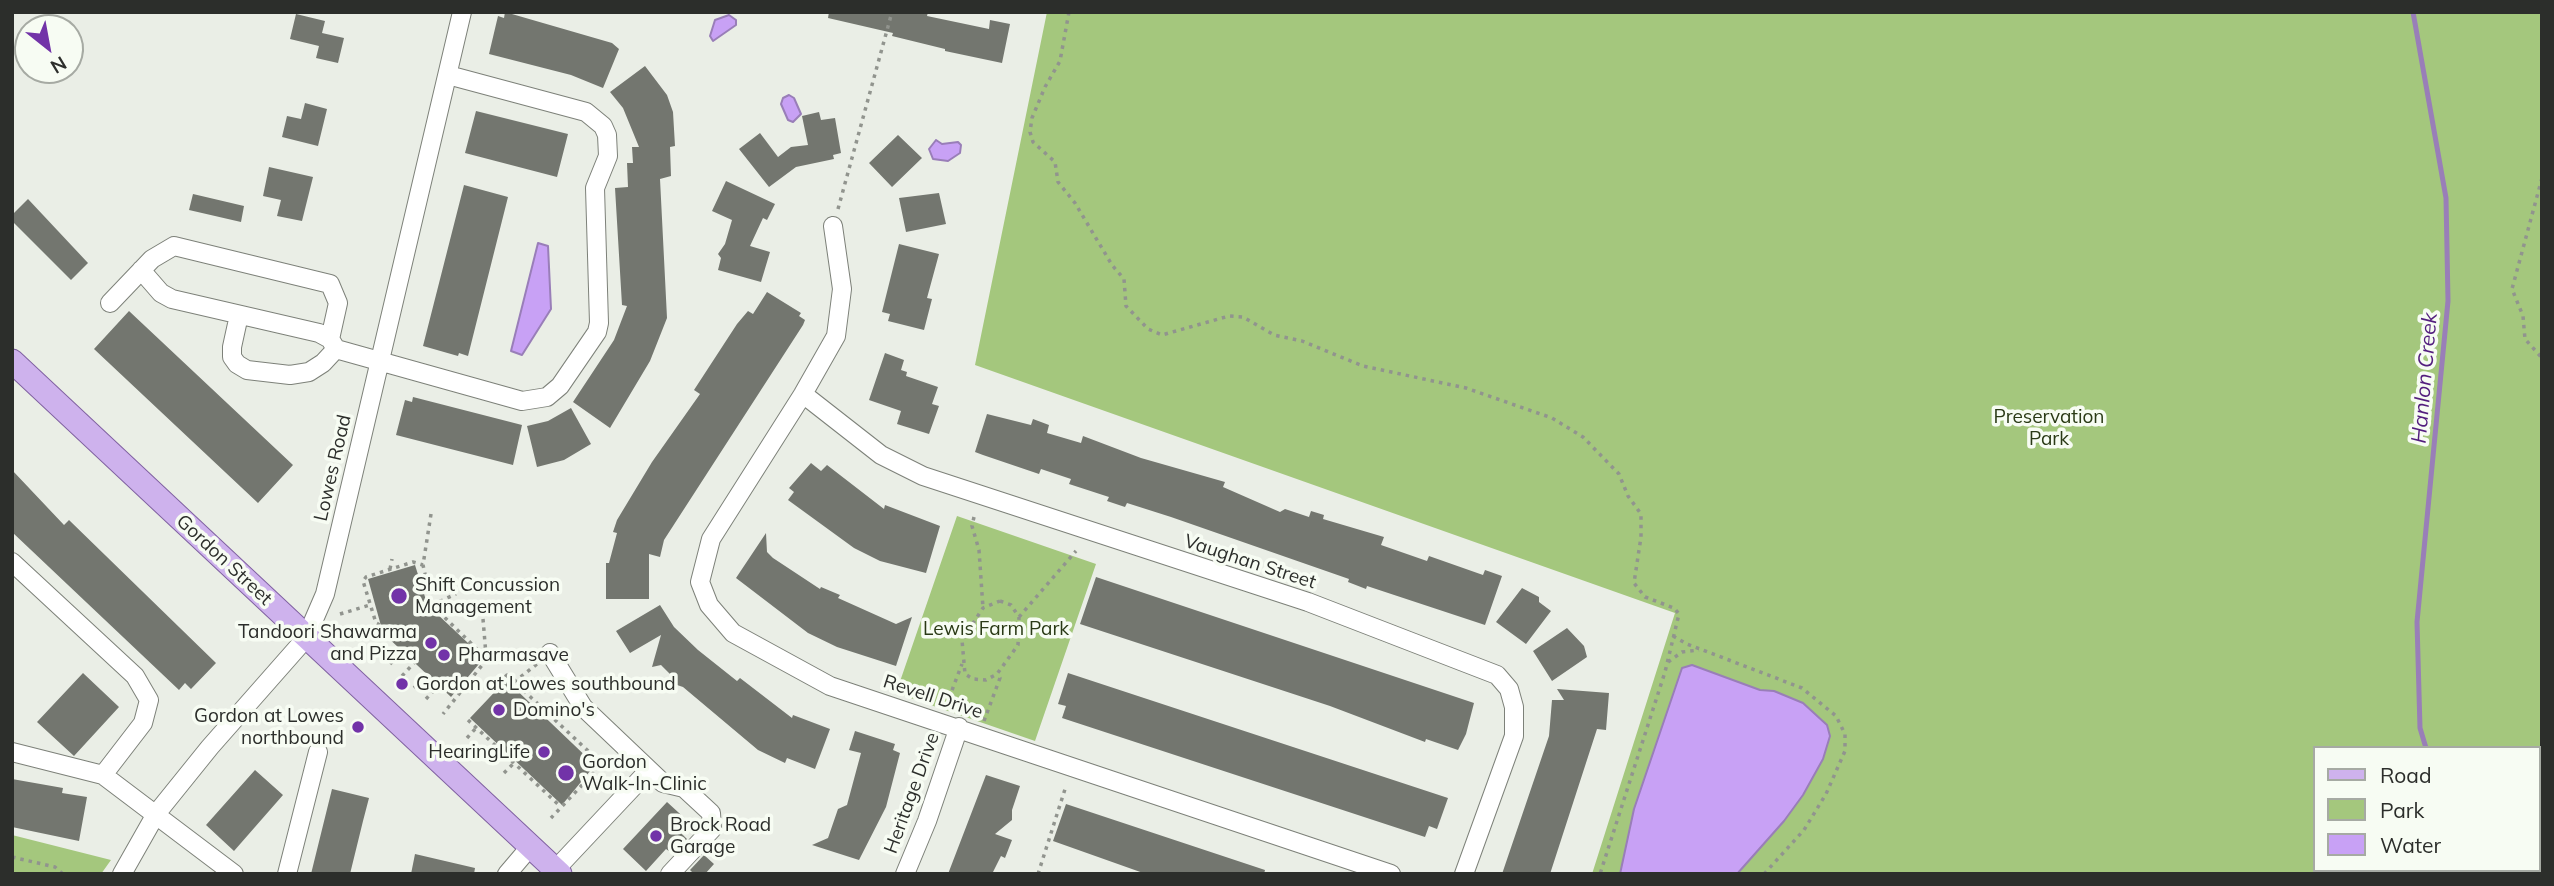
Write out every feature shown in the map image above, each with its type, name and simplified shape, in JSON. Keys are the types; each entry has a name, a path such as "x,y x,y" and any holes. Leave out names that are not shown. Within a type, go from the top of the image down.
{"main road":[{"name":"Gordon Street","path":"12,361 557,872"}],"street":[{"name":"Lowes Road","path":"122,874 156,814 210,747 306,638 325,594 463,12"},
{"path":"141,270 161,293 172,299 319,333 333,344 380,363 522,401 539,400 560,386 597,332 599,323 595,188 609,145 603,126 586,112 448,75"},
{"name":"Revell Drive","path":"833,226 842,289 836,336 803,394 711,539 700,582 709,605 733,633 830,686 980,734 1391,874"},
{"path":"110,303 161,251 174,246 320,279 330,284 338,303 333,344 323,363 309,372 290,375 247,370 237,365 232,357 232,346 239,315"},
{"name":"Vaughan Street","path":"803,394 881,455 923,476 1308,602 1497,675 1509,689 1514,707 1514,736 1464,874"},
{"path":"12,562 135,676 149,700 143,723 103,775"},
{"path":"550,653 583,707 663,783 684,788 711,813 712,829 670,874"},
{"name":"Heritage Drive","path":"905,874 927,821 959,727"},
{"path":"12,752 103,775 234,874"},
{"path":"287,874 318,752"},
{"path":"557,872 649,770"},
{"path":"507,874 530,847"}],"path":[{"path":"833,226 892,12"},
{"path":"1069,12 1060,61 1040,98 1030,132 1033,142 1055,162 1058,182 1075,203 1112,265 1124,279 1124,299 1130,312 1154,333 1162,335 1237,316 1281,338 1302,341 1363,366 1466,388 1566,425 1583,437 1619,474 1628,496 1639,508 1643,524 1634,583 1645,597 1677,610 1679,614 1667,663 1600,874"},
{"path":"2542,178 2512,289 2524,316 2525,339 2542,358"},
{"path":"431,514 423,565 432,605 486,657"},
{"path":"974,517 972,526 979,550 983,608"},
{"path":"1019,618 1076,551"},
{"path":"390,569 392,559"},
{"path":"380,625 376,623 363,581 366,577 413,562 423,565"},
{"path":"432,605 456,594"},
{"path":"1000,601 1011,605 1019,618 1017,645 997,674 986,680 973,679 965,674 962,640 983,608 1000,601"},
{"path":"340,614 370,605"},
{"path":"443,714 463,693 486,657 483,619"},
{"path":"1672,635 1802,688 1836,716 1845,734 1845,751 1826,793 1804,830 1764,874"},
{"path":"378,653 390,640"},
{"path":"1667,663 1682,652 1704,650"},
{"path":"390,664 402,652"},
{"path":"402,676 414,663"},
{"path":"941,721 962,663"},
{"path":"514,682 529,670"},
{"path":"980,734 1000,678 997,674"},
{"path":"414,688 426,675"},
{"path":"499,683 507,675 602,764 551,818"},
{"path":"426,699 438,686"},
{"path":"468,720 561,807"},
{"path":"467,738 476,727"},
{"path":"504,773 514,763"},
{"path":"1038,874 1066,786"},
{"path":"12,857 55,867 63,874"}],"green space":[{"name":"Preservation Park","path":"1047,12 2542,12 2542,874 1592,874 1675,613 975,365"},
{"name":"Lewis Farm Park","path":"957,516 1096,564 1035,741 896,693"},
{"path":"12,835 111,860 101,874 12,874"}],"water":[{"path":"729,15 736,20 736,25 713,41 710,36 715,20"},
{"path":"789,95 794,98 801,114 793,122 788,120 781,104 783,98"},
{"path":"936,140 942,144 958,142 961,145 960,153 948,161 933,159 929,149"},
{"path":"538,243 548,246 551,309 522,355 511,351"},
{"path":"1692,665 1803,703 1827,725 1830,736 1823,759 1803,795 1784,821 1737,874 1620,874 1634,809 1682,668"}],"building":[{"path":"505,12 612,43 619,49 603,88 571,75 489,54 498,16 504,18"},
{"path":"829,12 928,12 927,16 989,29 990,20 1010,24 1002,63 945,51 892,36 893,33 828,18"},
{"path":"296,14 325,21 322,33 344,38 338,63 316,58 319,46 290,39"},
{"path":"645,66 667,95 673,112 675,146 670,147 671,176 660,179 667,318 650,361 610,428 573,402 614,340 627,306 622,305 615,188 628,187 627,163 633,163 632,147 639,147 623,108 610,92"},
{"path":"305,103 327,109 318,146 282,137 287,116 301,119"},
{"path":"476,111 568,134 557,177 465,153"},
{"path":"819,112 821,120 835,118 841,153 833,155 834,159 796,167 769,187 739,149 760,133 778,157 791,147 808,145 802,116"},
{"path":"898,135 922,158 892,187 869,163"},
{"path":"269,167 313,177 302,221 277,216 281,200 263,196"},
{"path":"726,181 775,204 767,220 763,218 750,246 770,252 761,282 718,270 721,258 718,254 725,244 732,220 712,211"},
{"path":"464,185 508,197 468,356 459,353 458,356 423,346"},
{"path":"939,193 946,224 906,232 899,198"},
{"path":"193,194 244,206 241,222 189,210"},
{"path":"28,199 88,263 71,280 12,221 12,215"},
{"path":"899,244 939,254 927,298 932,299 924,330 888,321 890,314 882,312"},
{"path":"767,292 801,313 799,316 805,320 803,325 664,540 660,557 649,554 649,599 606,599 606,563 609,563 617,533 613,532 617,520 652,462 700,394 694,390 737,324 748,311 753,314"},
{"path":"129,311 293,465 258,503 94,349"},
{"path":"885,353 904,360 901,370 907,372 906,376 938,387 932,404 939,406 929,434 897,424 901,411 869,400"},
{"path":"413,397 522,425 513,465 396,435 405,400 412,402"},
{"path":"571,408 591,444 564,460 537,467 527,426 548,421"},
{"path":"987,414 1031,425 1033,419 1049,425 1047,433 1081,443 1083,436 1141,458 1225,482 1223,487 1280,512 1285,509 1309,517 1311,511 1324,515 1323,519 1384,537 1381,545 1427,561 1429,556 1483,575 1485,570 1502,576 1485,625 1367,586 1366,589 1348,582 1349,579 1171,517 1127,503 1125,507 1107,501 1109,497 1069,484 1071,479 1041,469 1039,474 975,452"},
{"path":"811,463 821,471 827,465 884,509 885,505 940,526 926,573 880,561 854,548 788,500 794,492 789,488"},
{"path":"12,470 64,525 69,520 216,663 191,689 185,683 179,690 12,532"},
{"path":"766,533 767,552 820,589 821,587 840,595 838,598 896,624 912,617 896,666 837,647 808,633 736,578"},
{"path":"415,565 430,613 435,612 484,658 451,697 383,633 368,579"},
{"path":"1096,577 1474,703 1466,734 1458,750 1426,739 1425,742 1330,706 1080,624"},
{"path":"1522,588 1539,597 1539,602 1551,611 1526,644 1496,622"},
{"path":"660,605 674,627 737,681 740,678 792,718 793,715 830,729 815,769 787,758 785,763 758,750 683,687 674,684 674,678 661,665 652,667 661,635 630,653 616,631"},
{"path":"1567,628 1584,646 1587,657 1552,681 1533,651"},
{"path":"83,673 119,707 74,756 37,722"},
{"path":"1068,673 1448,798 1437,829 1429,826 1425,837 1062,718 1066,706 1058,704"},
{"path":"506,680 595,765 562,805 470,718"},
{"path":"1557,689 1609,693 1606,730 1597,729 1550,874 1502,874 1549,736 1552,700 1564,700"},
{"path":"855,731 895,744 893,750 900,753 886,807 859,860 812,845 828,838 838,809 847,805 861,753 849,750"},
{"path":"255,770 283,795 234,851 206,825"},
{"path":"986,775 1020,786 1012,810 1012,820 995,834 1012,840 1005,858 1001,856 992,874 948,874"},
{"path":"12,779 63,788 62,793 87,797 79,841 12,827"},
{"path":"332,789 369,798 350,874 311,874"},
{"name":"Brock Road Garage","path":"667,802 690,823 681,833 687,839 673,854 666,849 646,871 623,849"},
{"path":"1066,804 1265,870 1264,874 1146,874 1053,841"},
{"path":"415,854 475,868 474,874 411,874"},
{"path":"704,855 714,864 705,874 694,874 690,870"}],"waterway":[{"name":"Hanlon Creek","path":"2413,12 2446,198 2448,301 2417,622 2420,728 2425,746"}],"place":[{"name":"Shift Concussion Management","path":"399,596"},
{"name":"Tandoori Shawarma and Pizza","path":"431,643"},
{"name":"Pharmasave","path":"444,655"},
{"name":"Gordon at Lowes southbound","path":"402,684"},
{"name":"Domino's","path":"499,710"},
{"name":"Gordon at Lowes northbound","path":"358,727"},
{"name":"HearingLife","path":"544,752"},
{"name":"Gordon Walk-In-Clinic","path":"566,773"},
{"name":"Brock Road Garage","path":"656,836"}]}
